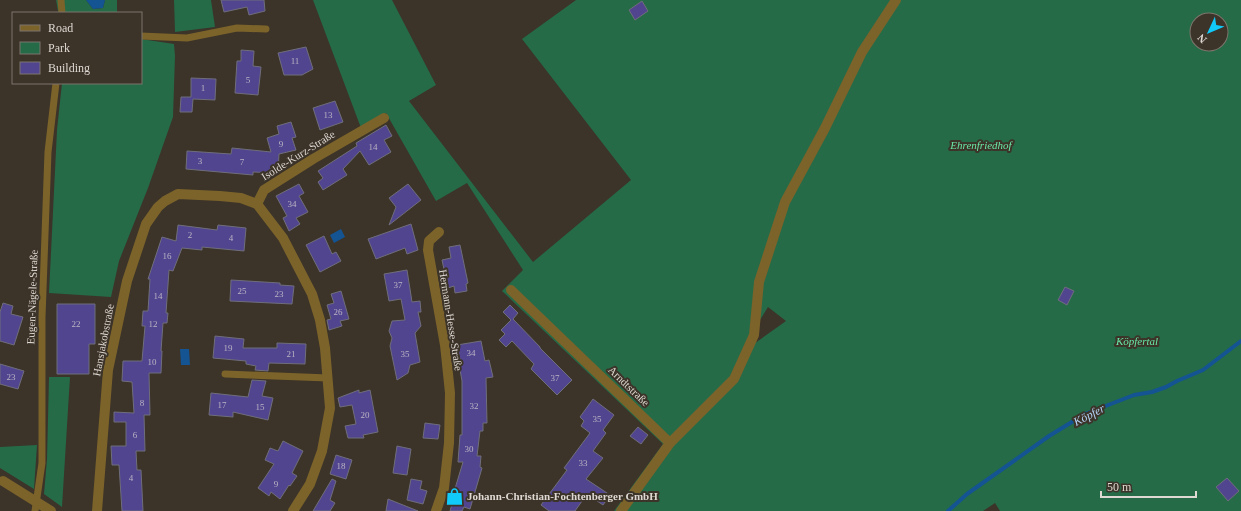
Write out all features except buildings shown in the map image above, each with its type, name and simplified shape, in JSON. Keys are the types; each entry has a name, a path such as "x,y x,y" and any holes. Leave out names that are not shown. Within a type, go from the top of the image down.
{"street":[{"path":"621,511 670,443 734,379 754,335 759,282 785,202 825,128 862,52 896,0"},
{"name":"Isolde-Kurz-Straße","path":"257,204 264,190 313,159 384,118"},
{"name":"Hansjakobstraße","path":"97,511 108,370 128,281 146,224 158,207 165,201 178,194 241,198 257,204"},
{"path":"257,204 283,238 312,294 325,348 330,408 322,451 310,484 293,511"},
{"name":"Hermann-Hesse-Straße","path":"436,511 444,488 448,451 450,393 445,345 428,250 429,242 439,232"},
{"name":"Arndtstraße","path":"511,290 670,443"},
{"path":"3,481 51,511"}],"lane":[{"path":"61,0 62,12"},
{"path":"142,36 187,38 237,28 266,29"},
{"name":"Eugen-Nägele-Straße","path":"35,511 42,463 42,317 48,152 56,84"},
{"path":"225,374 328,378"}],"green space":[{"path":"56,0 86,0 93,9 103,8 105,0 117,0 117,12 58,11"},
{"path":"174,0 211,0 215,27 175,32"},
{"path":"313,0 392,0 436,85 409,101 533,262 631,180 522,39 576,0 1241,0 1241,511 1000,511 995,503 983,511 614,511 663,444 502,291 523,270 467,183 436,201 386,113 361,128","holes":["768,307 786,321 748,348 755,328"]},
{"path":"142,39 174,44 173,117 148,188 119,261 111,297 49,293 57,130 62,84 142,84"},
{"path":"49,377 70,377 62,507 44,494 47,459"},
{"path":"37,445 34,489 0,468 0,447"}],"water":[{"path":"86,0 105,0 103,8 93,9"},
{"path":"341,229 345,237 334,243 330,235"},
{"path":"180,349 189,349 190,365 181,365"}],"waterway":[{"name":"Köpfer","path":"948,511 967,494 1049,436 1085,414 1134,395 1152,392 1166,387 1203,370 1241,341"}],"place":[{"name":"Johann-Christian-Fochtenberger GmbH","path":"454,496"}],"park label":[{"name":"Ehrenfriedhof","path":"981,145"},
{"name":"Köpfertal","path":"1137,341"}]}
